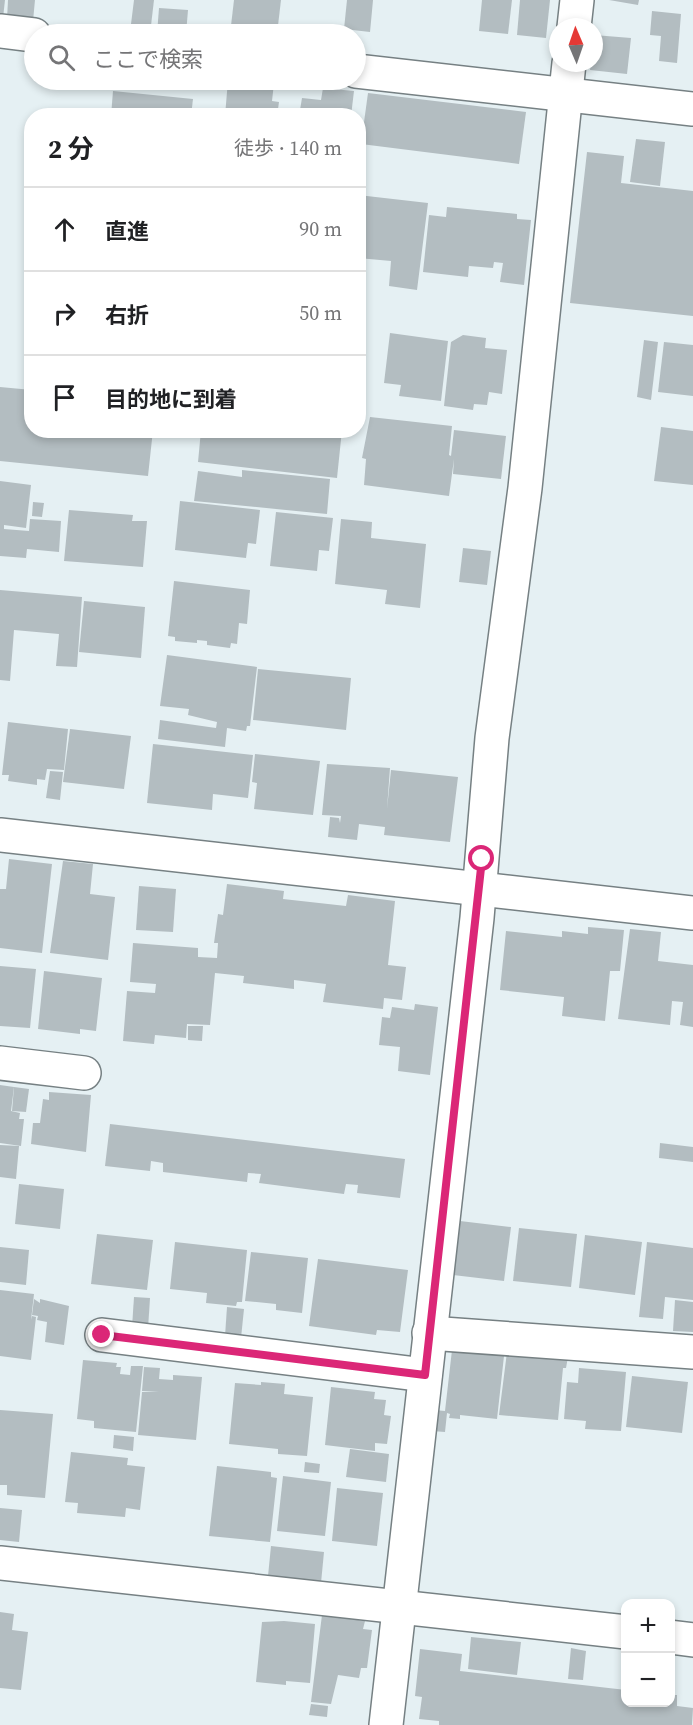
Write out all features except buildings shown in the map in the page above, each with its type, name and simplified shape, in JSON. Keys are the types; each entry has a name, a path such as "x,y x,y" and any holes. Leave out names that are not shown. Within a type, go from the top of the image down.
{"street":[{"path":"575,18 577,0"},
{"path":"0,31 24,34"},
{"path":"366,72 693,109"},
{"path":"386,1725 479,890 492,738 525,488 568,72"},
{"path":"0,835 693,913"},
{"path":"0,1063 84,1073"},
{"path":"429,1333 693,1352"},
{"path":"102,1335 425,1375"},
{"path":"0,1563 399,1605 621,1631"},
{"path":"675,1638 693,1640"}],"route":[{"path":"102,1335 425,1375 482,859"}]}
